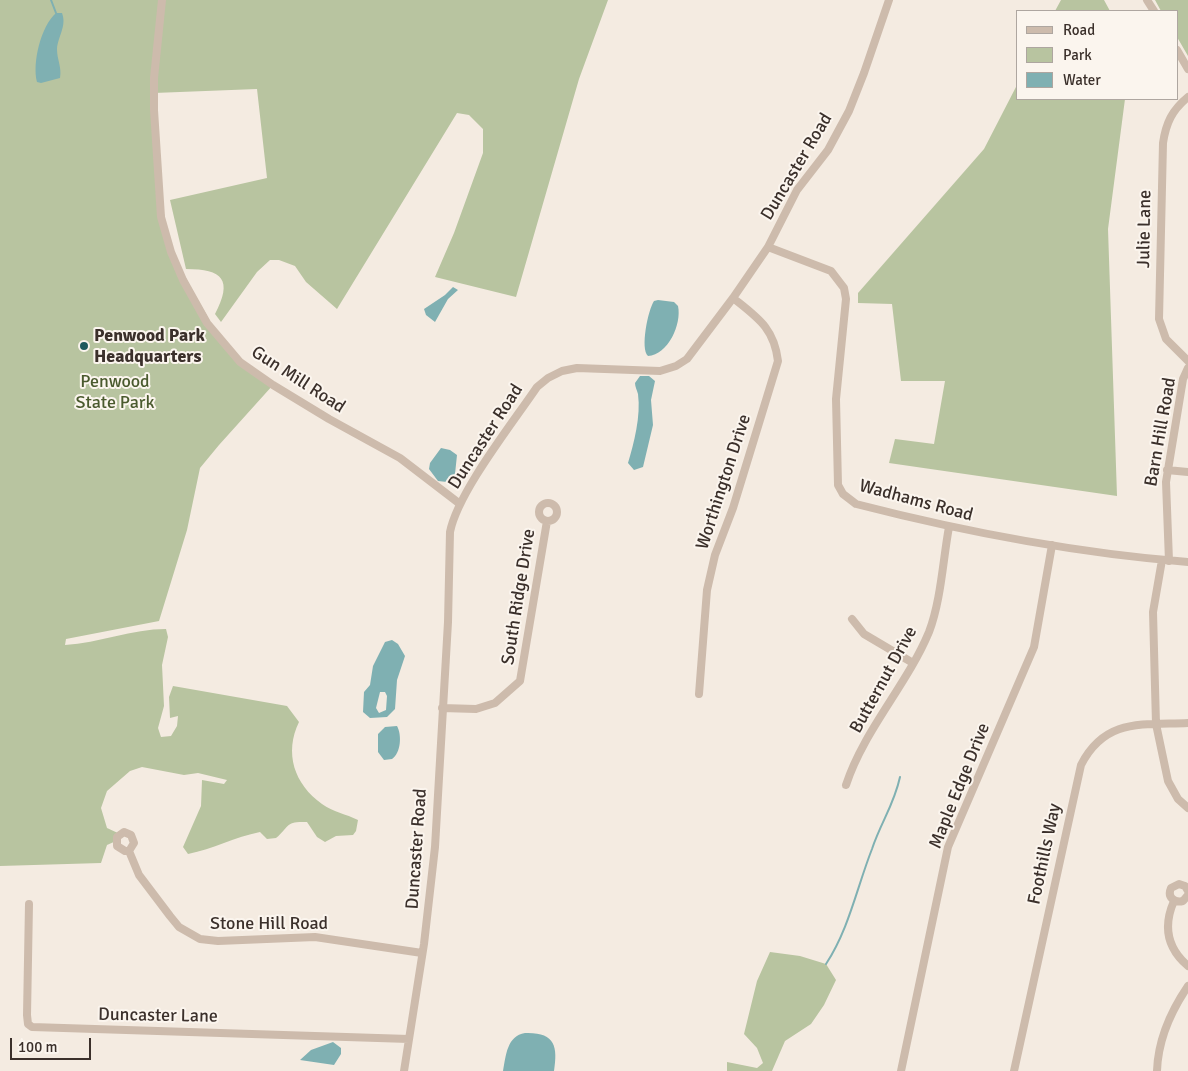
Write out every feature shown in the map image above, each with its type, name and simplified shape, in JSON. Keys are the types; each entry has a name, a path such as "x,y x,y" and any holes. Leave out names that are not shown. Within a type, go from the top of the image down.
{"street":[{"name":"Gun Mill Road","path":"162,0 154,78 154,110 162,217 171,252 207,323 240,362 273,385 329,419 400,458 460,504"},
{"name":"Duncaster Road","path":"404,1071 422,954 435,847 450,532 453,518 460,504 537,387 548,378 577,368 660,371 676,366 687,359 733,298 768,247 797,190 828,150 848,111 889,0"},
{"path":"1178,52 1188,69"},
{"name":"Julie Lane","path":"1188,97 1177,107 1168,120 1162,143 1158,306 1163,333 1172,346 1188,361"},
{"name":"Wadhams Road","path":"768,247 831,272 837,278 845,294 836,399 837,472 838,485 843,494 856,504 949,527 1052,545 1188,562"},
{"name":"Worthington Drive","path":"699,694 707,590 715,556 735,500 778,361 776,346 765,324 733,298"},
{"name":"Barn Hill Road","path":"1188,368 1183,380 1167,470 1165,495 1166,560 1153,612 1156,724 1168,781 1178,800 1188,808"},
{"path":"1167,470 1188,472"},
{"name":"South Ridge Drive","path":"442,708 476,709 495,703 520,681 547,521"},
{"name":"Butternut Drive","path":"846,785 866,744 912,663 932,623 949,527"},
{"name":"Maple Edge Drive","path":"901,1071 948,847 1034,647 1052,545"},
{"path":"852,619 864,634 912,663"},
{"name":"Foothills Way","path":"1014,1071 1080,765 1091,746 1112,731 1130,726 1188,723"},
{"name":"Stone Hill Road","path":"129,851 139,875 170,916 179,927 200,939 218,941 315,937 422,954"},
{"path":"1188,891 1182,884 1174,886 1170,893 1174,901 1168,923 1168,936 1174,950 1188,966"},
{"path":"1174,901 1183,901 1188,895"},
{"name":"Duncaster Lane","path":"29,904 28,1021 32,1027 409,1039"},
{"path":"1157,1071 1162,1040 1168,1021 1188,986"}],"green space":[{"name":"Penwood State Park","path":"0,0 608,0 579,79 516,297 435,277 454,233 483,153 483,129 469,115 457,113 337,309 306,282 295,266 279,260 270,260 257,272 221,322 215,314 223,293 221,279 209,271 186,269 170,200 267,178 257,89 154,93 161,197 171,252 223,344 273,385 200,468 187,530 159,621 66,639 65,645 90,642 141,631 166,629 168,637 162,665 164,706 158,728 161,737 171,736 177,726 178,716 170,718 169,697 173,686 287,706 299,722 292,745 294,767 298,777 312,796 322,804 358,820 356,831 353,835 336,836 325,842 317,837 307,822 295,822 288,825 276,838 267,839 260,832 188,854 183,847 201,806 202,780 224,784 227,780 198,773 184,775 142,767 130,771 107,791 101,808 107,828 120,834 116,841 107,845 101,863 0,866"},
{"path":"1061,0 1104,0 1109,10 1056,10"},
{"path":"1155,0 1188,0 1188,56 1178,39 1178,10 1160,10"},
{"path":"1016,87 1016,100 1125,100 1108,229 1117,496 889,463 895,439 934,444 945,381 901,381 892,304 858,303 858,293 984,149"},
{"path":"770,952 800,956 826,964 836,980 824,1005 811,1024 785,1041 772,1071 727,1071 727,1062 757,1068 763,1063 757,1048 744,1034 757,981"}],"water":[{"path":"56,13 62,13 63,18 63,27 57,49 60,78 41,83 37,82 36,74 39,45 46,27"},
{"path":"453,287 458,290 448,299 435,322 426,315 424,309 445,295"},
{"path":"654,301 674,302 678,306 678,321 672,337 662,350 648,356 645,346 647,321"},
{"path":"640,376 649,376 655,381 651,400 653,425 643,467 634,470 628,463 638,420 639,402 635,383"},
{"path":"441,448 450,450 457,455 455,474 447,482 438,481 429,469 430,463"},
{"path":"392,640 398,644 405,656 397,680 395,709 387,717 370,718 363,712 364,692 370,685 373,666 385,642","holes":["380,692 385,692 387,696 386,710 379,713 376,708"]},
{"path":"397,726 400,739 399,748 392,759 384,760 378,752 378,734 385,727"},
{"path":"525,1033 543,1035 552,1042 555,1054 554,1071 503,1071 508,1047 514,1038"},
{"path":"333,1042 341,1048 341,1054 334,1065 300,1060 311,1050"}],"waterway":[{"path":"51,0 56,13"},
{"path":"826,964 847,922 900,777"}],"place":[{"name":"Penwood Park Headquarters","path":"84,346"}]}
